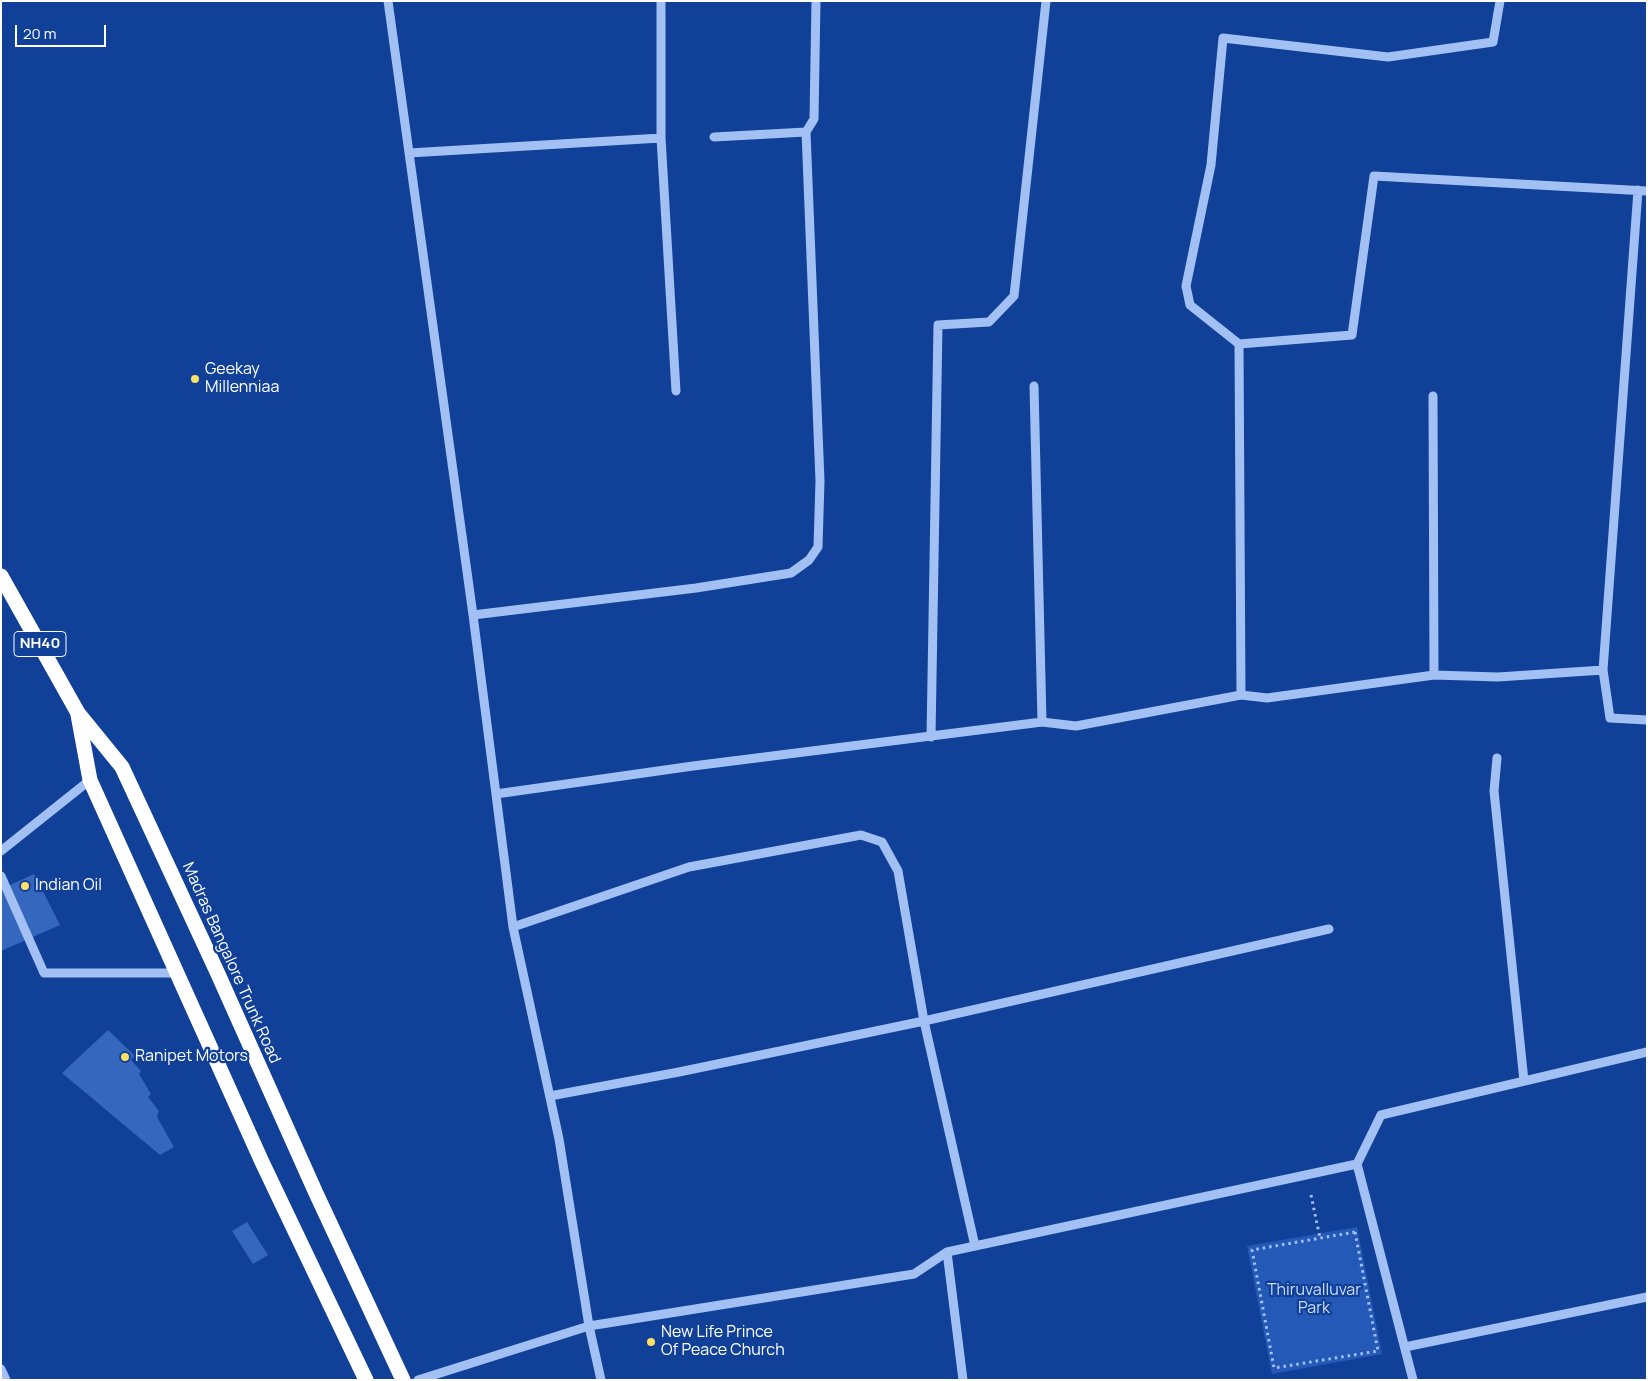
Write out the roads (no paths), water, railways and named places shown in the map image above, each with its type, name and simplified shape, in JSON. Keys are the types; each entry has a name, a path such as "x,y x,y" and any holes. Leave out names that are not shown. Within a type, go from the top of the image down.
{"highway":[{"name":"Madras Bangalore Trunk Road","path":"1,576 78,713 122,768 403,1380"},
{"name":"NH40","path":"78,713 90,780 262,1162 366,1380"}],"street":[{"path":"388,1 473,615 513,927 559,1139 589,1326 601,1380"},
{"path":"661,1 661,138 676,391"},
{"path":"473,615 696,588 790,573 809,560 818,547 820,481 806,132 814,119 816,1"},
{"path":"931,737 938,325 989,322 1014,296 1046,1"},
{"path":"1500,1 1493,42 1388,57 1223,38 1211,165 1186,286 1190,305 1239,344 1352,334 1374,176 1642,191 1603,670 1610,718 1647,720"},
{"path":"714,137 806,132"},
{"path":"409,153 661,138"},
{"path":"1239,344 1240,695"},
{"path":"1034,386 1042,722"},
{"path":"1433,396 1434,675"},
{"path":"496,794 692,766 1042,722 1076,726 1240,695 1267,698 1434,675 1498,677 1603,670"},
{"path":"1497,758 1494,792 1524,1081"},
{"path":"1,851 90,780"},
{"path":"513,927 689,867 861,836 882,842 898,871 924,1021 976,1246"},
{"path":"1,876 44,973 177,973"},
{"path":"550,1096 679,1072 924,1021 1329,929"},
{"path":"1413,1380 1357,1164 1381,1116 1647,1052"},
{"path":"418,1380 589,1326 914,1274 947,1252 1357,1164"},
{"path":"947,1252 963,1380"},
{"path":"1405,1347 1647,1297"},
{"path":"1,1369 6,1380"}],"place":[{"name":"Geekay Millenniaa","path":"195,379"},
{"name":"Indian Oil","path":"25,886"},
{"name":"Ranipet Motors","path":"125,1057"},
{"name":"New Life Prince Of Peace Church","path":"651,1342"}],"park label":[{"name":"Thiruvalluvar Park","path":"1314,1300"}]}
